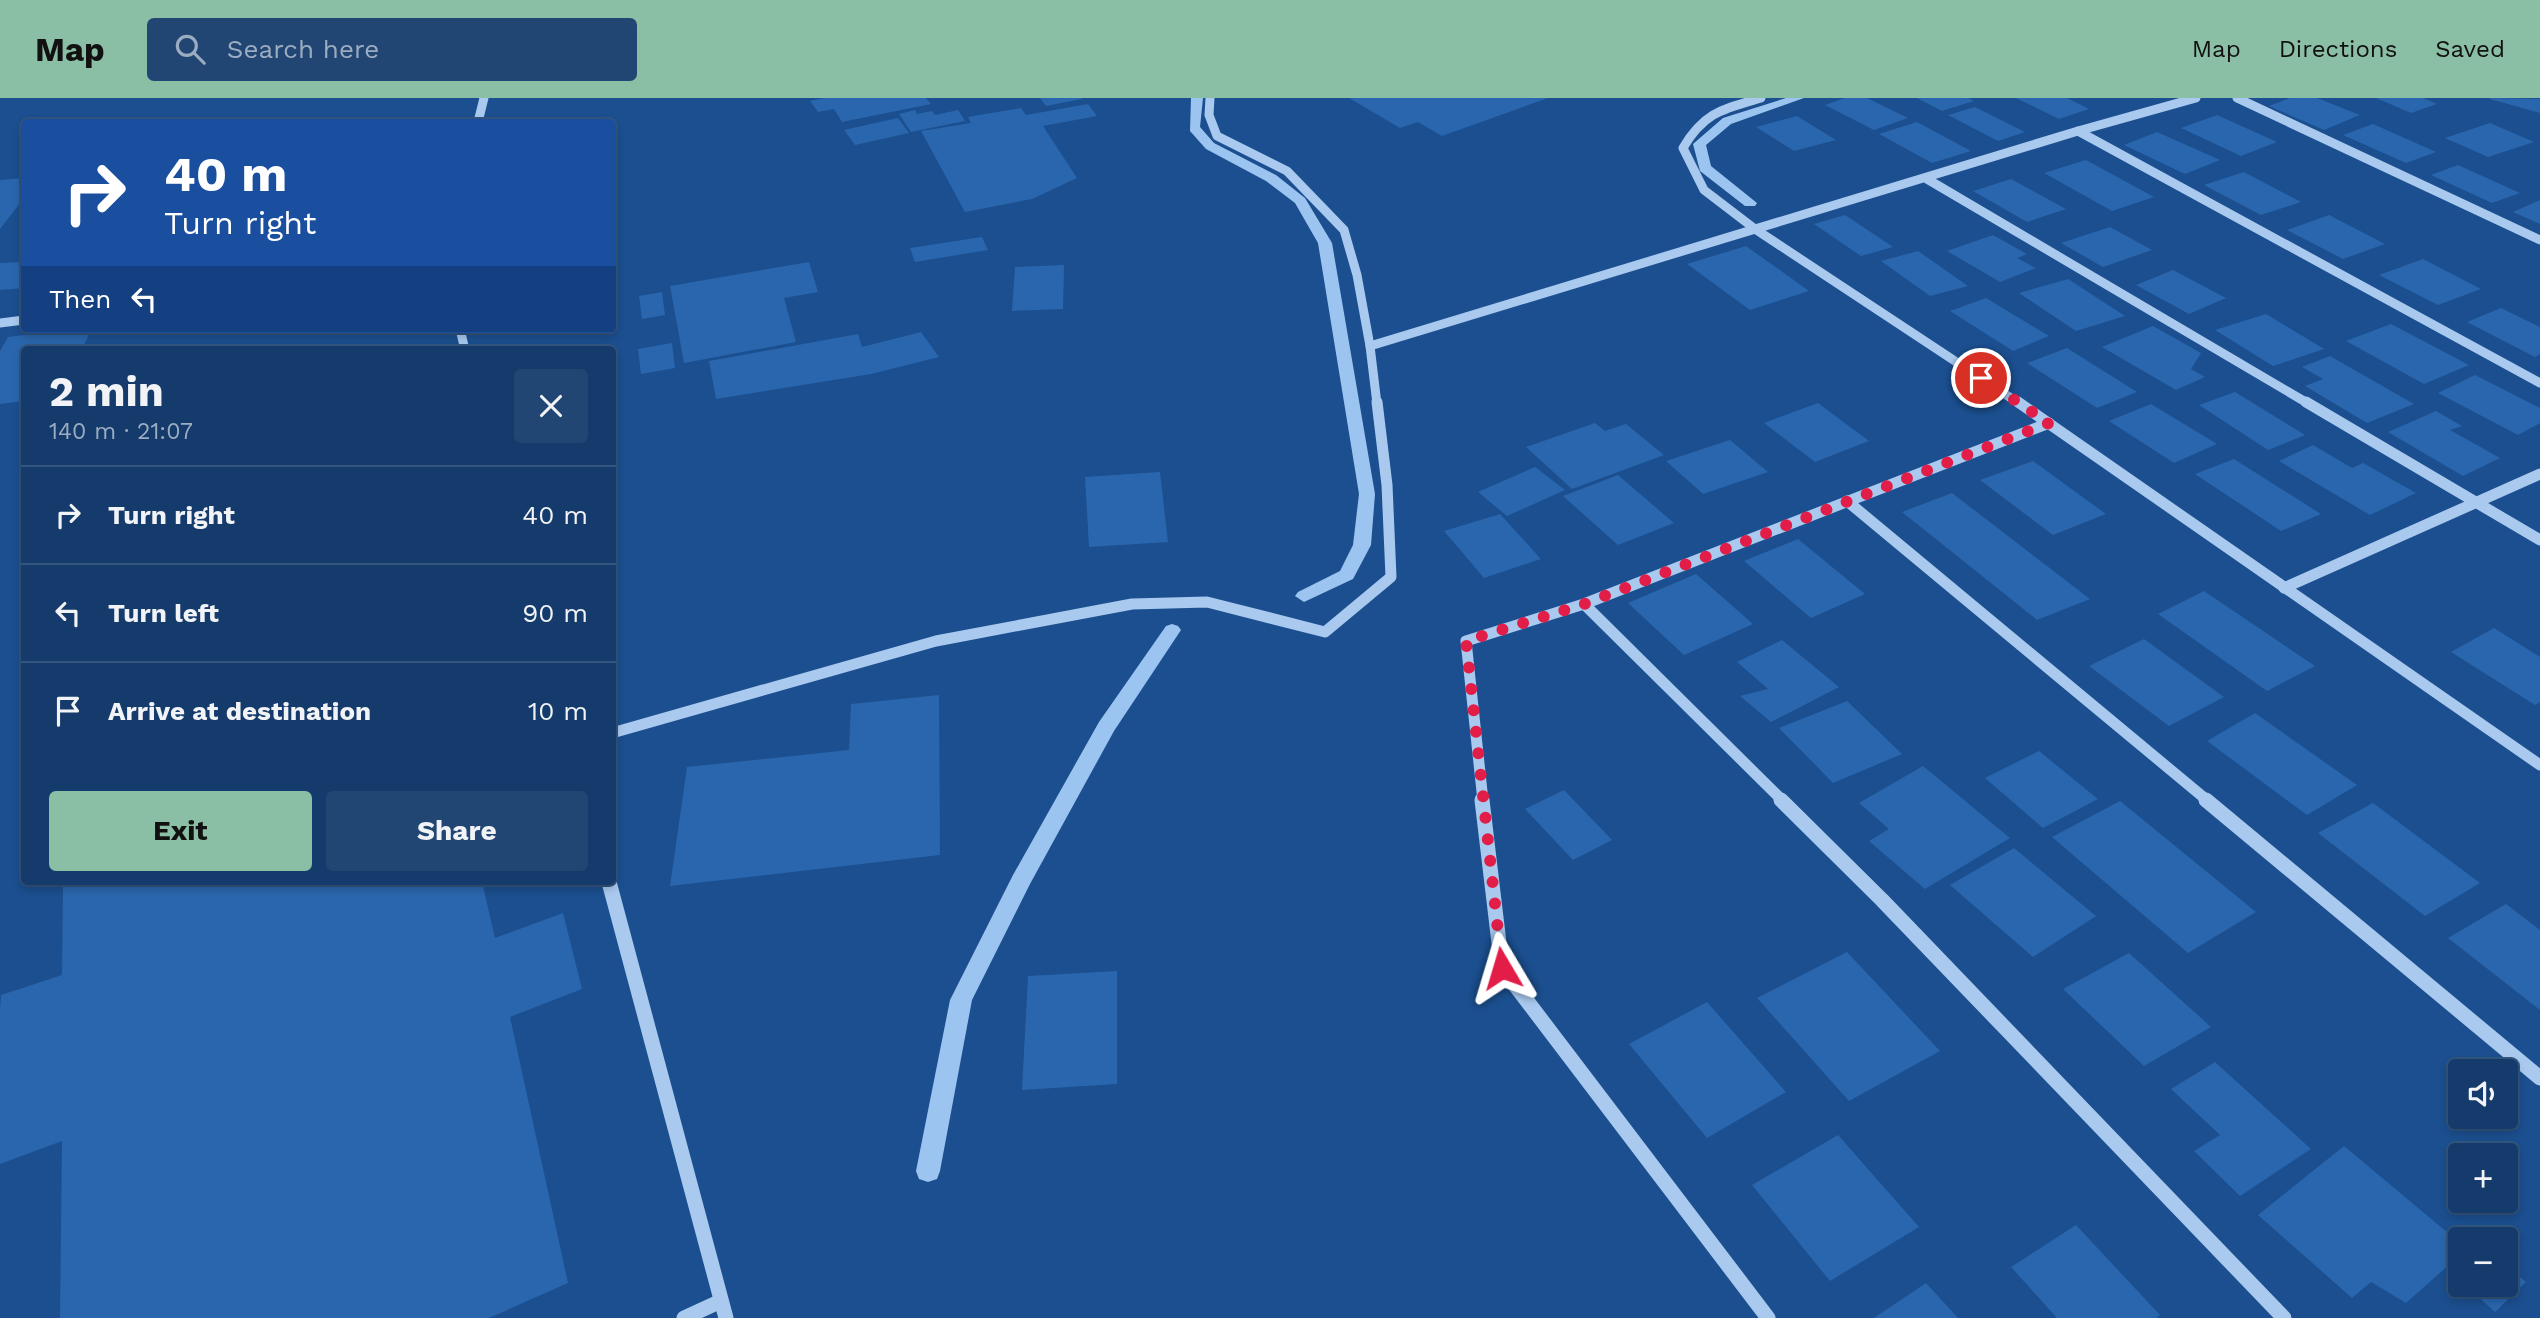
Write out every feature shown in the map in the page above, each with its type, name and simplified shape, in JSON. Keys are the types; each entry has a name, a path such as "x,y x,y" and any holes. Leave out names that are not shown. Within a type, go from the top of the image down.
{"street":[{"path":"479,119 484,98"},
{"path":"616,732 936,642 1132,604 1207,602 1325,632 1391,577 1387,485 1370,346 1357,275 1345,230 1287,171 1217,136 1209,115 1210,98"},
{"path":"1761,98 1703,117 1683,148 1704,190 1755,229 2049,423 2540,765"},
{"path":"1370,346 2078,131 2196,98"},
{"path":"2237,98 2540,240"},
{"path":"2078,131 2540,383"},
{"path":"1927,179 2540,540"},
{"path":"0,323 21,320"},
{"path":"1768,1318 1502,968 1466,641 1584,604 2049,423"},
{"path":"2284,588 2540,474"},
{"path":"1847,501 2540,1078"},
{"path":"1584,604 1882,900 2284,1318"},
{"path":"610,885 724,1310 684,1318"}],"building":[{"path":"824,98 926,98 931,104 842,122 834,109 818,112 810,101"},
{"path":"1040,98 1081,98 1082,99 1046,106"},
{"path":"1349,98 1548,98 1442,136 1418,122 1400,128"},
{"path":"1845,98 1867,98 1908,118 1874,130 1825,105"},
{"path":"1917,98 1968,98 1974,101 1942,111"},
{"path":"2016,98 2067,98 2089,109 2059,119"},
{"path":"2290,98 2317,98 2360,115 2324,130 2269,106"},
{"path":"2376,98 2423,98 2437,104 2411,113"},
{"path":"2490,99 2540,99 2540,113"},
{"path":"1088,104 1097,116 1043,126 1077,178 1032,199 965,212 921,131 971,123 968,117 1021,108 1026,115"},
{"path":"1975,107 2025,132 1998,141 1948,115"},
{"path":"915,110 917,114 932,111 935,115 958,110 965,121 911,132 899,114"},
{"path":"2217,115 2277,142 2241,156 2181,128"},
{"path":"1797,116 1836,140 1794,151 1756,127"},
{"path":"898,118 909,133 855,145 844,130"},
{"path":"1917,122 1971,151 1932,163 1879,134"},
{"path":"2490,123 2534,142 2488,157 2445,138"},
{"path":"2373,124 2436,152 2406,163 2343,135"},
{"path":"2157,132 2220,160 2185,174 2124,145"},
{"path":"2086,160 2154,197 2112,211 2044,173"},
{"path":"2458,165 2520,193 2492,203 2431,175"},
{"path":"2244,172 2301,202 2261,215 2204,185"},
{"path":"21,178 21,202 0,229 0,180"},
{"path":"2011,179 2066,209 2027,222 1973,191"},
{"path":"2540,200 2540,224 2513,212"},
{"path":"1845,215 1893,247 1861,256 1814,224"},
{"path":"2329,215 2385,244 2343,259 2287,230"},
{"path":"2110,227 2152,250 2103,267 2061,243"},
{"path":"1993,235 2027,254 2017,258 2036,268 2000,282 1947,251"},
{"path":"982,237 988,250 915,262 910,248"},
{"path":"1746,246 1809,291 1750,310 1687,264"},
{"path":"1918,251 1968,286 1930,296 1881,261"},
{"path":"2423,259 2481,289 2438,305 2379,275"},
{"path":"21,262 21,288 0,290 0,263"},
{"path":"809,262 818,292 784,298 796,342 684,363 670,286"},
{"path":"1064,265 1063,309 1012,311 1015,267"},
{"path":"2173,270 2226,298 2189,314 2136,285"},
{"path":"2068,279 2125,316 2076,331 2019,293"},
{"path":"662,292 665,315 642,319 639,296"},
{"path":"1986,298 2049,336 2013,351 1950,311"},
{"path":"2501,308 2540,327 2540,354 2535,357 2467,322"},
{"path":"2266,314 2324,349 2273,366 2215,330"},
{"path":"2391,324 2469,365 2424,384 2346,341"},
{"path":"2153,326 2201,353 2191,369 2205,377 2176,390 2102,347"},
{"path":"921,332 939,357 871,374 716,399 709,361 858,334 862,347"},
{"path":"40,333 90,333 83,346 21,346 21,401 0,404 0,351 8,337"},
{"path":"672,343 675,368 641,374 638,349"},
{"path":"2067,348 2137,392 2097,408 2027,363"},
{"path":"2330,356 2414,404 2367,423 2305,386 2323,379 2302,367"},
{"path":"2475,375 2540,408 2540,423 2518,435 2438,393"},
{"path":"2235,392 2305,435 2268,450 2199,405"},
{"path":"1818,403 1869,441 1815,462 1764,423"},
{"path":"2151,404 2217,444 2174,463 2109,421"},
{"path":"2436,411 2462,426 2450,430 2500,458 2463,476 2388,432"},
{"path":"1595,423 1605,431 1626,424 1664,455 1572,489 1526,447"},
{"path":"1730,440 1768,472 1703,494 1666,461"},
{"path":"2313,445 2352,468 2363,463 2416,493 2370,515 2279,461"},
{"path":"2234,459 2321,514 2281,531 2195,474"},
{"path":"2033,461 2106,514 2053,535 1980,480"},
{"path":"1535,467 1565,490 1507,516 1478,492"},
{"path":"1160,472 1168,542 1089,547 1085,477"},
{"path":"1618,475 1674,523 1618,545 1563,496"},
{"path":"1952,493 2090,599 2037,620 1902,512"},
{"path":"1500,514 1541,559 1484,578 1444,531"},
{"path":"1798,539 1865,594 1811,618 1744,561"},
{"path":"1696,574 1753,624 1684,655 1628,603"},
{"path":"2204,591 2315,666 2267,691 2158,614"},
{"path":"2494,628 2540,657 2540,702 2535,705 2451,652"},
{"path":"2144,639 2224,697 2169,726 2089,666"},
{"path":"1782,640 1839,687 1771,722 1740,696 1768,689 1737,662"},
{"path":"939,695 940,855 670,886 687,767 849,750 851,704"},
{"path":"1847,701 1902,754 1833,783 1779,728"},
{"path":"2255,713 2357,785 2307,815 2207,741"},
{"path":"2039,751 2098,799 2043,828 1985,778"},
{"path":"1923,766 2010,838 1925,889 1869,841 1889,829 1859,803"},
{"path":"1564,790 1612,840 1573,860 1525,809"},
{"path":"2120,801 2256,912 2188,953 2052,837"},
{"path":"2373,803 2480,883 2425,916 2318,833"},
{"path":"2014,848 2096,916 2033,957 1950,885"},
{"path":"63,885 483,885 495,938 563,913 582,989 510,1017 568,1283 489,1318 60,1318 62,1141 0,1164 0,1011 1,995 62,975"},
{"path":"2506,904 2540,930 2540,1010 2448,938"},
{"path":"1847,952 1940,1051 1849,1101 1757,998"},
{"path":"2129,953 2211,1027 2144,1066 2063,989"},
{"path":"1117,971 1117,1084 1022,1090 1028,976"},
{"path":"1707,1002 1786,1092 1707,1138 1629,1044"},
{"path":"2215,1062 2311,1149 2240,1196 2194,1151 2220,1135 2171,1089"},
{"path":"1838,1135 1919,1227 1830,1281 1752,1185"},
{"path":"2344,1146 2448,1233 2448,1266 2406,1303 2371,1282 2352,1298 2258,1215"},
{"path":"2076,1225 2160,1315 2156,1318 2057,1318 2011,1267"},
{"path":"2518,1275 2526,1282 2518,1290"},
{"path":"1926,1283 1958,1318 1874,1318"},
{"path":"2478,1297 2510,1297 2495,1312"}],"waterway":[{"path":"1197,98 1194,128 1210,146 1271,178 1300,201 1325,243 1367,494 1362,545 1347,575 1304,596"},
{"path":"1750,203 1705,168 1699,144 1727,121 1798,98"},
{"path":"928,1171 961,1000 1021,881 1106,727 1172,630"}],"route":[{"path":"1502,968 1466,641 1584,604 2049,423 1981,378"}]}
